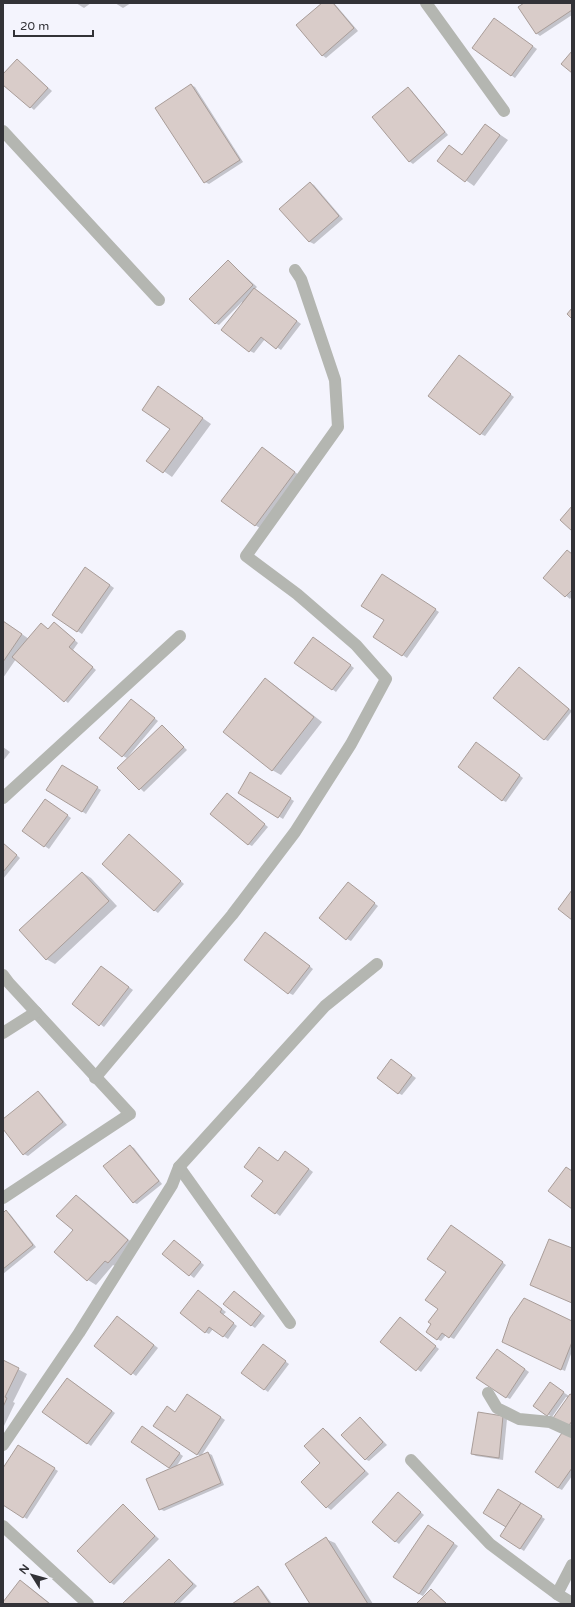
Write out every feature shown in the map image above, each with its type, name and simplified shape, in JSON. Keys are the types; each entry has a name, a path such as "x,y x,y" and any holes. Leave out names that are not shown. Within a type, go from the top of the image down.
{"street":[{"path":"426,3 504,111"},
{"path":"3,131 159,300"},
{"path":"95,1078 232,915 295,832 351,744 386,679 356,645 297,594 246,556 338,427 336,380 301,279 295,270"},
{"path":"3,798 180,636"},
{"path":"3,1445 79,1333 172,1185 179,1167 325,1006 377,964"},
{"path":"3,975 95,1078 130,1114 3,1198"},
{"path":"3,1034 36,1012"},
{"path":"179,1167 290,1323"},
{"path":"488,1393 497,1408 520,1419 550,1422 572,1432"},
{"path":"411,1460 490,1544 557,1594 572,1603"},
{"path":"3,1526 88,1604"},
{"path":"557,1594 572,1565"}],"building":[{"path":"322,3 333,3 354,28 322,56 296,25"},
{"path":"524,3 572,3 572,10 536,34 518,7"},
{"path":"494,18 533,46 511,76 472,48"},
{"path":"572,51 572,73 561,64"},
{"path":"17,59 48,88 30,108 3,85 3,74"},
{"path":"191,84 240,160 204,183 155,108"},
{"path":"408,87 445,132 409,162 372,117"},
{"path":"485,124 500,135 465,182 437,161 449,145 462,155"},
{"path":"310,182 339,216 309,242 279,209"},
{"path":"228,260 253,285 215,324 189,299"},
{"path":"254,288 297,321 276,349 261,337 249,352 221,330"},
{"path":"572,308 572,319 567,314"},
{"path":"459,355 511,394 480,435 428,396"},
{"path":"158,386 203,418 163,473 146,461 170,429 142,410"},
{"path":"262,447 295,472 255,526 221,501"},
{"path":"572,506 572,531 560,520"},
{"path":"567,550 572,554 572,590 565,597 543,578"},
{"path":"85,567 110,585 77,632 52,615"},
{"path":"382,574 436,609 402,656 373,637 384,620 361,606"},
{"path":"3,621 22,634 3,662"},
{"path":"54,622 75,640 69,647 93,667 64,702 12,657 41,623 48,629"},
{"path":"313,637 351,665 332,690 294,663"},
{"path":"519,667 569,709 544,740 493,698"},
{"path":"265,678 314,717 272,771 223,732"},
{"path":"131,699 155,718 122,757 99,738"},
{"path":"162,725 184,747 139,790 117,768"},
{"path":"476,742 520,775 502,801 458,767"},
{"path":"62,765 98,787 82,812 46,790"},
{"path":"250,772 291,798 278,818 238,793"},
{"path":"227,793 265,824 248,845 210,814"},
{"path":"45,799 68,815 44,847 22,831"},
{"path":"129,834 181,881 154,911 102,864"},
{"path":"3,843 17,855 3,872"},
{"path":"82,872 109,901 46,960 19,930"},
{"path":"348,882 375,903 346,940 319,918"},
{"path":"572,890 572,920 558,909"},
{"path":"265,932 310,966 288,994 244,960"},
{"path":"101,966 129,987 99,1026 72,1004"},
{"path":"391,1059 412,1075 398,1094 377,1078"},
{"path":"38,1091 63,1122 23,1155 3,1129 3,1119"},
{"path":"130,1145 159,1181 133,1203 103,1166"},
{"path":"259,1147 278,1161 285,1151 309,1169 275,1214 251,1196 263,1181 244,1167"},
{"path":"566,1167 572,1171 572,1209 548,1191"},
{"path":"76,1195 128,1240 108,1263 105,1261 87,1281 54,1252 73,1230 56,1216"},
{"path":"6,1210 33,1245 3,1269 3,1213"},
{"path":"451,1225 503,1262 449,1338 442,1333 437,1340 426,1332 431,1324 428,1322 438,1309 425,1300 446,1272 427,1259"},
{"path":"549,1239 572,1248 572,1303 530,1285"},
{"path":"174,1240 201,1262 189,1276 162,1254"},
{"path":"198,1290 222,1309 220,1312 234,1323 223,1337 209,1327 205,1333 180,1313"},
{"path":"234,1291 261,1313 251,1326 223,1304"},
{"path":"524,1298 572,1321 572,1342 561,1370 502,1342 510,1318"},
{"path":"117,1316 154,1345 131,1375 94,1346"},
{"path":"400,1317 436,1346 416,1371 380,1342"},
{"path":"263,1344 286,1361 264,1390 241,1373"},
{"path":"497,1349 525,1369 506,1398 476,1378"},
{"path":"3,1360 19,1368 5,1397 7,1398 3,1407"},
{"path":"67,1378 112,1411 87,1444 42,1412"},
{"path":"550,1382 564,1392 547,1416 533,1406"},
{"path":"187,1394 221,1417 197,1455 153,1426 167,1406 175,1412"},
{"path":"570,1394 572,1395 572,1421 567,1428 553,1418"},
{"path":"478,1412 503,1416 499,1458 471,1454"},
{"path":"360,1417 383,1442 365,1460 341,1435"},
{"path":"142,1426 180,1453 169,1468 131,1442"},
{"path":"323,1428 365,1471 326,1508 301,1482 320,1463 304,1446"},
{"path":"564,1430 572,1436 572,1468 558,1488 535,1472"},
{"path":"18,1445 55,1468 23,1518 3,1505 3,1468"},
{"path":"208,1452 221,1483 159,1510 146,1479"},
{"path":"498,1489 521,1503 506,1527 483,1513"},
{"path":"398,1492 421,1512 395,1542 372,1522"},
{"path":"521,1503 542,1516 520,1549 500,1536"},
{"path":"123,1504 155,1536 110,1583 77,1551"},
{"path":"428,1525 454,1543 419,1594 393,1577"},
{"path":"326,1537 368,1604 310,1604 285,1564"},
{"path":"169,1559 193,1584 173,1604 122,1604"},
{"path":"20,1580 50,1604 3,1604"},
{"path":"258,1586 270,1604 232,1604"},
{"path":"431,1589 447,1604 416,1604"}]}
